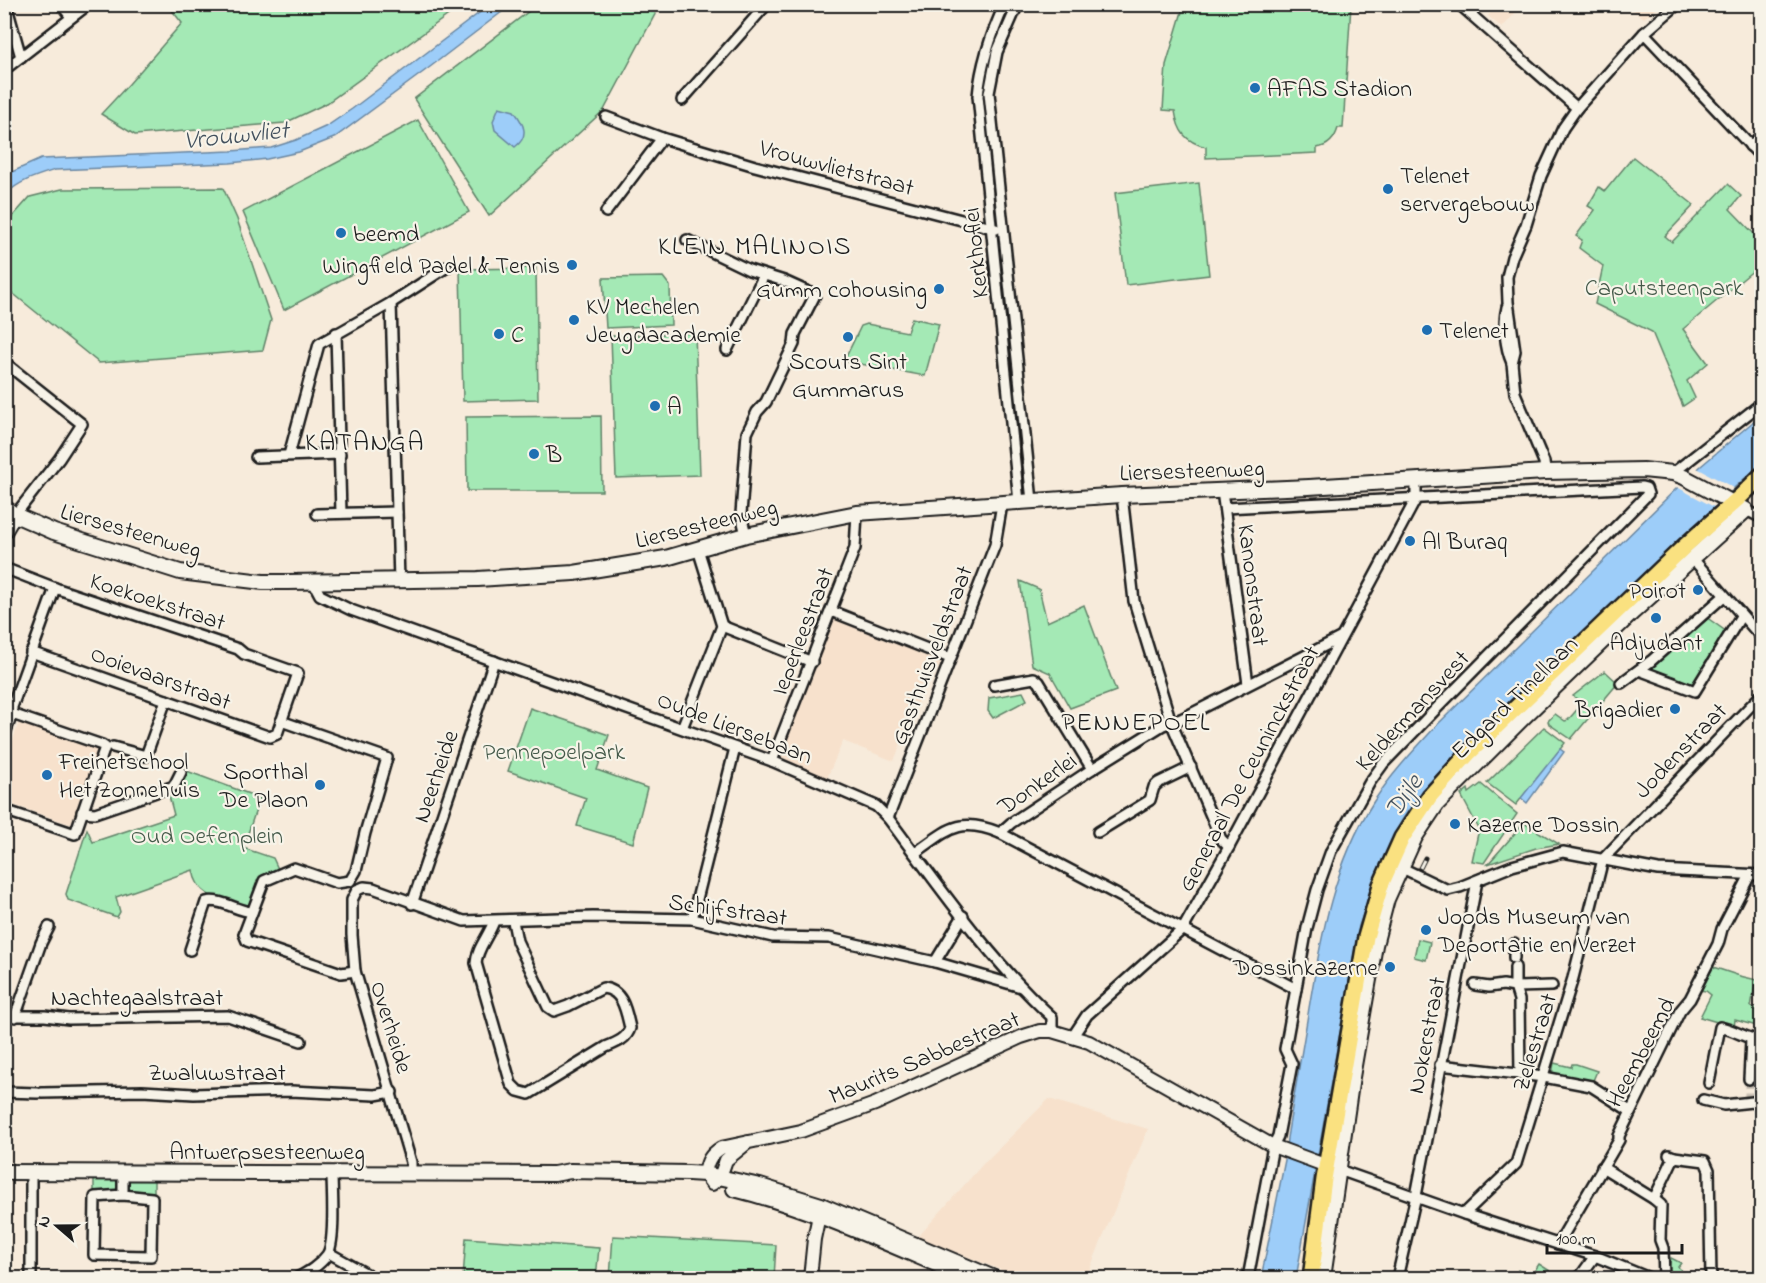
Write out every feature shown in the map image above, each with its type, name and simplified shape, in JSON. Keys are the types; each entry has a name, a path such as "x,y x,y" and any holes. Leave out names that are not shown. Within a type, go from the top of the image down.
{"main road":[{"name":"Liersesteenweg","path":"10,511 54,532 180,572 263,582 313,582 512,578 574,573 666,558 746,535 857,513 1122,495 1222,491 1416,489 1545,472 1643,470 1679,475 1734,503"},
{"path":"1734,503 1761,475"},
{"name":"Edgard Tinellaan","path":"1311,1278 1366,937 1381,885 1437,804 1606,638 1693,559 1734,503"},
{"name":"Edgard Tinellaan","path":"1394,867 1415,818 1450,772 1641,588 1734,503"},
{"path":"1323,1278 1328,1166"},
{"name":"Antwerpsesteenweg","path":"4,1172 554,1174 569,1180 713,1178 756,1194 820,1210"},
{"path":"820,1210 969,1278"},
{"path":"820,1210 994,1278"}],"street":[{"path":"6,4 21,57"},
{"path":"61,4 71,17"},
{"path":"4,70 89,4"},
{"path":"682,100 766,4"},
{"name":"Kerkhoflei","path":"1005,4 988,43 980,69 978,96 991,228 1026,502"},
{"name":"Kerkhoflei","path":"1018,4 997,52 989,93 1026,502"},
{"path":"1459,4 1577,108"},
{"path":"1545,472 1544,462 1515,393 1512,363 1514,341 1508,302 1508,277 1521,234 1521,222 1532,186 1541,176 1558,136 1577,108 1644,33 1678,4"},
{"path":"1644,33 1761,158"},
{"name":"Vrouwvlietstraat","path":"606,117 663,138 755,166 1002,231"},
{"path":"1750,146 1761,135"},
{"path":"606,212 663,138"},
{"path":"687,240 749,270 784,281 815,295 795,334 794,344 766,402 757,412 747,433 741,514 746,535"},
{"path":"289,455 320,344 447,267"},
{"path":"727,350 764,275"},
{"path":"391,303 399,581"},
{"path":"336,333 340,513"},
{"name":"Liersesteenweg","path":"4,362 82,424 59,459 10,511"},
{"path":"1679,475 1761,403"},
{"path":"256,457 340,454"},
{"name":"Liersesteenweg","path":"1225,508 1416,489 1642,487 1648,491"},
{"name":"Generaal De Ceuninckstraat","path":"1073,1036 1087,1015 1183,929 1341,638 1416,489"},
{"name":"Kanonstraat","path":"1222,491 1248,684"},
{"name":"Keldermansvest","path":"1248,1278 1277,1148 1292,1064 1285,1049 1307,928 1331,851 1370,782 1390,756 1636,507 1648,491"},
{"path":"1122,495 1134,602 1171,722 1221,839 1229,847"},
{"path":"1734,503 1761,518"},
{"name":"Gasthuisveldstraat","path":"888,818 995,544 1002,504"},
{"path":"4,534 10,511"},
{"path":"317,514 398,512"},
{"name":"Ieperleestraat","path":"772,761 855,548 857,513"},
{"path":"682,728 722,626 698,549"},
{"path":"1693,559 1761,638"},
{"name":"Koekoekstraat","path":"4,568 55,588 238,649 244,654 298,673 281,721"},
{"name":"Oude Liersebaan","path":"313,582 320,595 351,610 772,761 876,806 888,818 1021,987 1052,1017 1052,1031"},
{"path":"4,736 12,714 12,707 55,588"},
{"path":"1622,683 1724,596"},
{"path":"831,611 950,658"},
{"path":"1639,670 1695,692 1741,616"},
{"path":"722,626 812,662"},
{"name":"Donkerlei","path":"915,853 951,827 981,825 1000,833 1011,823 1092,769 1163,725 1181,719 1341,638"},
{"name":"Ooievaarstraat","path":"32,652 270,737 277,734 281,721"},
{"name":"Neerheide","path":"412,904 494,661"},
{"path":"994,685 1034,678 1039,682 1092,769"},
{"name":"Jodenstraat","path":"1603,859 1761,694"},
{"path":"12,714 102,745 146,756 166,700"},
{"path":"281,721 387,758 356,871 347,882"},
{"path":"4,810 75,834 109,747"},
{"path":"692,919 735,748"},
{"path":"1098,832 1150,800 1154,787 1158,783 1191,767"},
{"path":"82,812 95,813 174,786 181,772"},
{"path":"1000,833 1296,989"},
{"path":"1394,867 1448,890 1512,866 1563,852 1658,870 1761,875"},
{"name":"Zelestraat","path":"1464,1214 1516,1164 1573,978 1603,859"},
{"path":"355,971 341,973 247,941 244,934 264,881 294,868 337,883 347,882 357,890"},
{"name":"Heembeemd","path":"1558,1244 1619,1140 1630,1111 1680,1011 1690,999 1718,944 1722,929 1750,875"},
{"name":"Nokerstraat","path":"1397,1278 1416,1196 1477,881"},
{"name":"Schijfstraat","path":"357,890 364,887 373,888 464,921 593,917 692,919 758,935 829,938 935,962 1021,987"},
{"name":"Overheide","path":"357,890 352,900 355,971 392,1092 411,1162 411,1174"},
{"path":"190,950 206,902 213,900 244,912 252,912"},
{"path":"935,962 963,915"},
{"path":"494,921 477,956 476,963 511,1084 518,1092 529,1094 618,1042 630,1028 620,995 610,988 603,988 555,1011 549,1007 517,941 513,921"},
{"path":"15,1017 41,943 49,927"},
{"path":"1514,944 1515,987 1519,1000 1520,1075"},
{"path":"1475,985 1489,987 1551,986"},
{"name":"Nachtegaalstraat","path":"4,1016 45,1016 69,1019 228,1016 301,1041"},
{"path":"1709,1083 1720,1027 1733,1029 1756,1040 1749,1079"},
{"name":"Maurits Sabbestraat","path":"713,1178 726,1160 748,1142 801,1131 875,1104 1021,1037 1040,1031 1073,1036 1127,1063 1277,1148 1328,1166"},
{"path":"1440,1065 1544,1077 1591,1086 1630,1111"},
{"name":"Zwaluwstraat","path":"4,1092 142,1091 194,1094 291,1091 375,1095 392,1092"},
{"path":"1703,1100 1724,1105 1761,1101"},
{"path":"1654,1199 1671,1156 1706,1161 1709,1170 1711,1278"},
{"path":"1328,1166 1464,1214 1595,1256 1635,1276 1649,1278"},
{"path":"1602,1167 1661,1205 1659,1240 1663,1248 1664,1278"},
{"path":"31,1172 32,1278"},
{"path":"123,1172 123,1196"},
{"path":"297,1278 316,1268 329,1253 333,1228 332,1174"},
{"path":"123,1196 152,1197 151,1256 94,1255 95,1197 123,1196"},
{"path":"810,1278 820,1210"},
{"path":"329,1253 374,1278"},
{"path":"1579,1278 1595,1256"}],"shaded area":[{"path":"1496,5 1522,5 1502,28 1488,16"},
{"path":"1627,5 1661,5 1644,18"},
{"path":"834,619 941,662 939,668 932,666 894,761 843,741 827,778 779,758"},
{"name":"Freinetschool Het Zonnehuis","path":"19,722 99,750 73,822 70,824 5,802 5,764"},
{"path":"1049,1099 1148,1129 1086,1278 1021,1278 918,1237 983,1164"}],"green space":[{"path":"175,5 462,5 327,103 285,123 135,135 101,114 182,23 170,8"},
{"path":"537,5 660,5 604,110 489,216 414,99"},
{"name":"AFAS Stadion","path":"1184,5 1351,5 1343,128 1338,128 1328,144 1317,148 1317,153 1206,158 1206,147 1193,142 1184,135 1178,125 1175,111 1163,110 1166,65"},
{"name":"beemd","path":"418,120 469,212 284,310 243,212"},
{"name":"Caputsteenpark","path":"1633,157 1694,205 1665,236 1672,242 1728,184 1741,196 1730,209 1761,241 1761,264 1683,329 1708,363 1687,381 1695,398 1683,406 1652,332 1595,304 1603,266 1579,248 1582,240 1576,236 1595,210 1588,206 1599,187 1605,191"},
{"path":"1199,183 1209,275 1126,285 1115,193"},
{"path":"223,188 237,219 271,320 263,350 99,363 5,287 5,225 30,197 62,189"},
{"name":"C","path":"536,268 538,399 463,401 460,269"},
{"path":"663,277 670,286 671,325 606,328 603,278"},
{"path":"912,318 939,324 925,376 844,361 861,326 867,324 907,332"},
{"name":"A","path":"695,333 700,475 616,478 611,336"},
{"name":"B","path":"601,416 602,491 467,491 466,417"},
{"path":"1020,581 1039,589 1047,622 1084,605 1116,691 1070,708 1050,673 1032,665"},
{"path":"1706,617 1727,632 1694,687 1648,669"},
{"path":"1605,671 1618,683 1571,739 1549,724 1548,721 1555,714 1565,721 1568,720 1581,705 1581,702 1573,696"},
{"path":"1023,692 1027,700 993,718 988,711 989,698"},
{"name":"Pennepoelpark","path":"530,708 609,735 597,770 647,788 633,843 577,826 586,798 508,771"},
{"path":"1544,727 1565,743 1516,805 1487,783"},
{"name":"Oud Oefenplein","path":"184,770 260,798 243,848 273,858 278,869 261,879 252,905 246,908 212,897 200,887 193,870 116,897 120,912 117,917 68,900 66,894 87,829 93,842 174,815 169,796 176,793"},
{"path":"1481,784 1517,814 1484,863 1472,861 1479,829 1461,795 1468,789 1469,793"},
{"path":"1524,823 1559,844 1536,848 1488,864"},
{"path":"1418,939 1430,942 1426,960 1414,957"},
{"path":"1710,966 1761,981 1760,985 1755,985 1751,1007 1760,1009 1757,1026 1735,1020 1734,1027 1700,1017 1711,995 1706,991 1698,990"},
{"path":"1554,1063 1571,1067 1572,1064 1576,1064 1597,1071 1592,1083 1552,1075"},
{"path":"94,1180 154,1180 154,1193 94,1192"},
{"path":"613,1236 776,1245 774,1278 610,1278"},
{"path":"466,1238 599,1248 596,1278 463,1278"},
{"path":"1671,1258 1681,1263 1678,1267 1687,1278 1669,1278"},
{"path":"1539,1264 1550,1271 1545,1278 1530,1278"},
{"path":"1518,1270 1530,1278 1514,1278"}],"water":[{"path":"491,4 511,5 334,138 299,152 267,159 230,163 55,170 22,183 5,195 5,175 41,159 231,151 271,148 296,140 327,126 352,109"},
{"path":"499,107 514,111 523,125 523,139 515,147 495,130 493,121"},
{"name":"Dijle","path":"1761,415 1761,464 1462,750 1437,775 1401,822 1383,860 1359,926 1296,1278 1261,1278 1285,1160 1324,927 1339,875 1360,825 1396,771 1438,724 1676,489"},
{"path":"1560,749 1564,752 1527,803 1521,798"}],"pier":[{"path":"1695,467 1734,488 1714,507 1675,486"}],"tunnel":[{"path":"1749,1079 1749,1102"}],"railway":[{"path":"1420,868 1425,858"}],"place":[{"name":"AFAS Stadion","path":"1255,88"},
{"name":"Telenet servergebouw","path":"1388,189"},
{"name":"beemd","path":"341,233"},
{"name":"Wingfield Padel & Tennis","path":"572,265"},
{"name":"Gumm cohousing","path":"939,289"},
{"name":"KV Mechelen Jeugdacademie","path":"574,320"},
{"name":"Telenet","path":"1427,330"},
{"name":"C","path":"499,334"},
{"name":"Scouts Sint Gummarus","path":"848,337"},
{"name":"A","path":"655,406"},
{"name":"B","path":"534,454"},
{"name":"Al Buraq","path":"1410,541"},
{"name":"Poirot","path":"1698,590"},
{"name":"Adjudant","path":"1656,618"},
{"name":"Brigadier","path":"1675,709"},
{"name":"Freinetschool Het Zonnehuis","path":"47,775"},
{"name":"Sporthal De Plaon","path":"320,785"},
{"name":"Kazerne Dossin","path":"1455,824"},
{"name":"Joods Museum van Deportatie en Verzet","path":"1426,930"},
{"name":"Dossinkazerne","path":"1390,967"}],"district":[{"name":"KLEIN MALINOIS","path":"755,245"},
{"name":"KATANGA","path":"365,441"},
{"name":"PENNEPOEL","path":"1136,721"}],"water label":[{"name":"Vrouwvliet","path":"236,134"}]}
